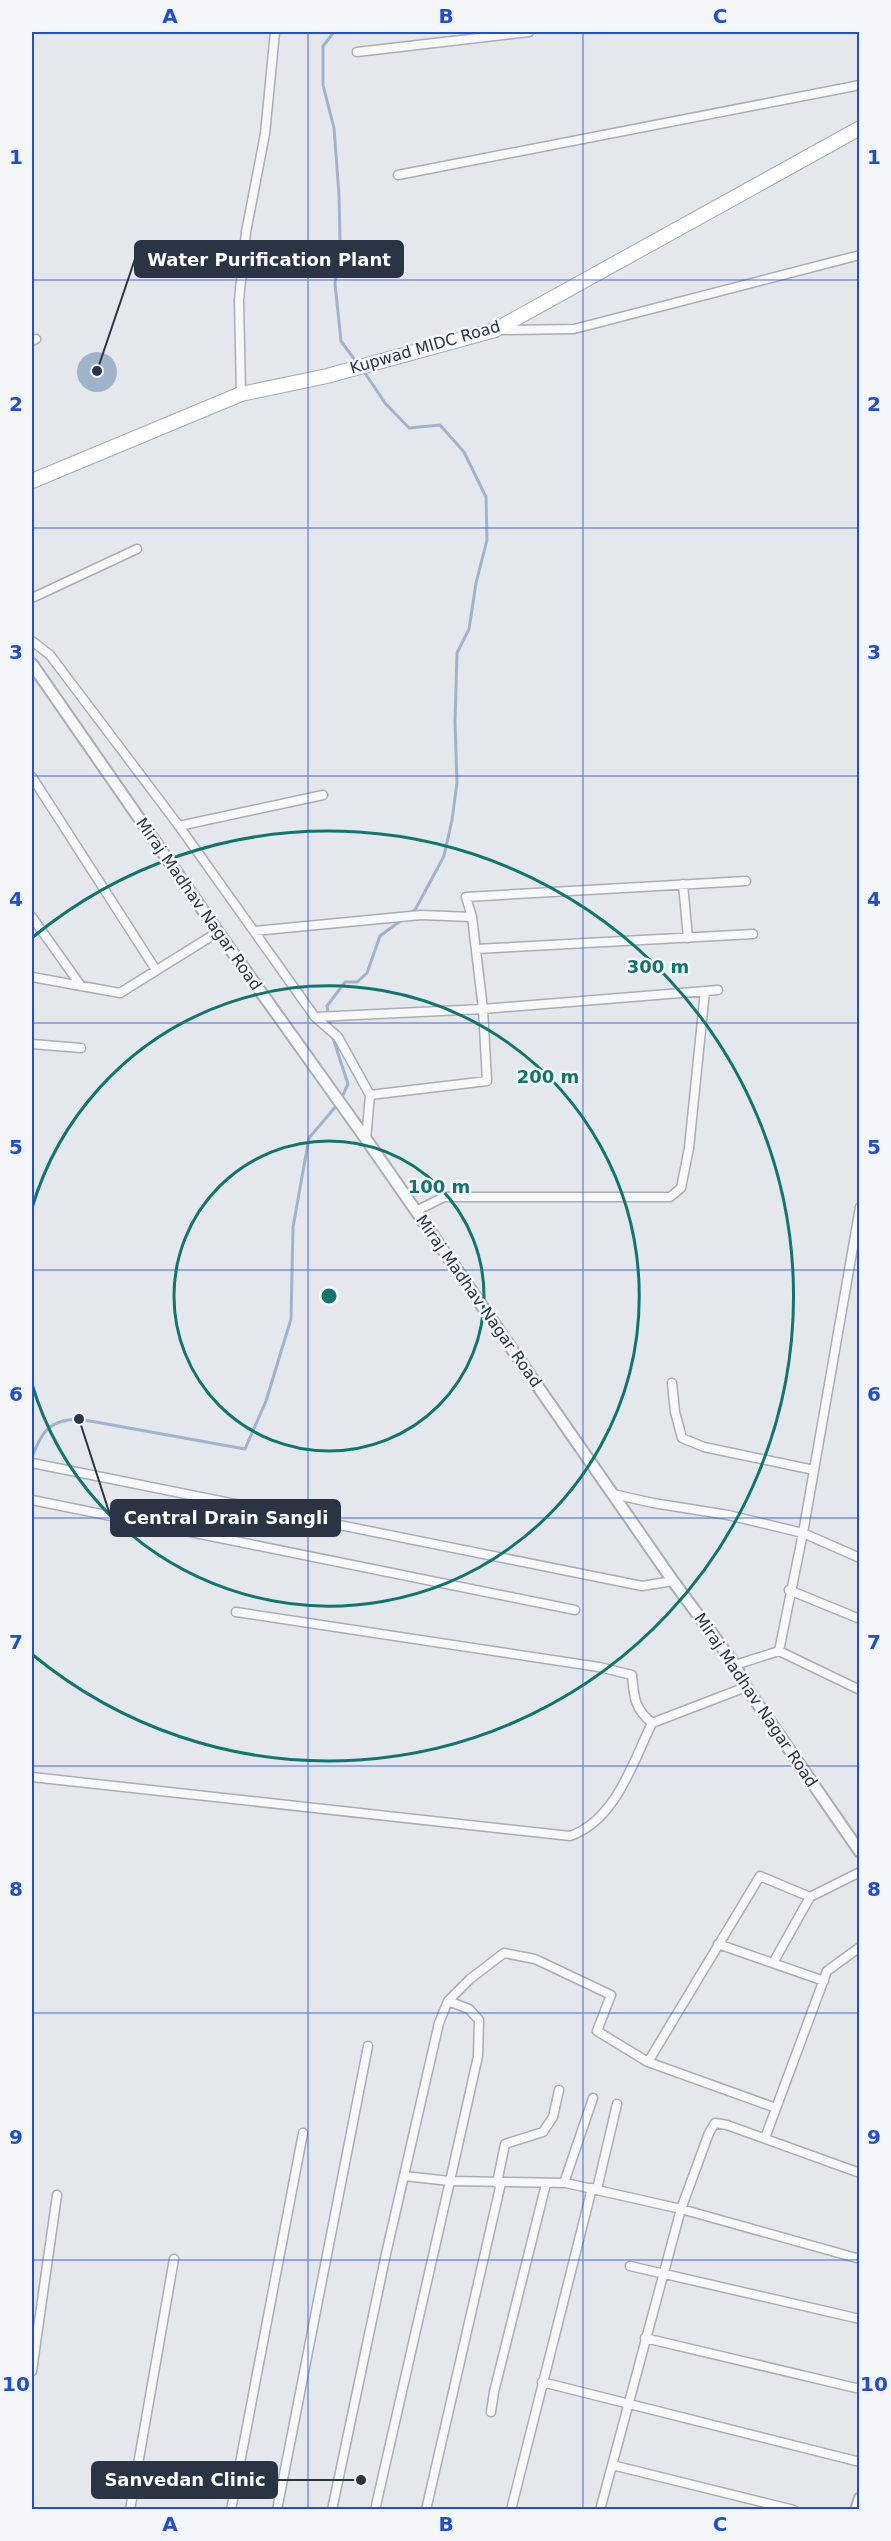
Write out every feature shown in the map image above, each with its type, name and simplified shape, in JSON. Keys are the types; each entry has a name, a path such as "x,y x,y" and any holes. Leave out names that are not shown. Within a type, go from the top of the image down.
{"main road":[{"name":"Kupwad MIDC Road","path":"32,480 241,394 327,376 495,330 860,128"}],"street":[{"path":"241,394 239,300 246,232 265,134 275,32"},
{"path":"357,52 529,32"},
{"path":"398,175 860,85"},
{"path":"495,330 574,329 860,255"},
{"path":"32,598 137,549"},
{"path":"32,641 50,655 179,826 315,1017 338,1037 370,1095 366,1139"},
{"name":"Miraj Madhav Nagar Road","path":"32,664 218,932 417,1211 673,1581 735,1665 746,1687 860,1852"},
{"path":"32,777 156,970"},
{"path":"179,826 323,795"},
{"path":"370,1095 487,1081 483,1009 472,917 466,897 746,881"},
{"path":"683,884 688,938"},
{"path":"254,931 421,915 472,917"},
{"path":"32,917 81,986"},
{"path":"32,977 120,993 218,932"},
{"path":"476,949 753,934"},
{"path":"315,1017 483,1009 718,990"},
{"path":"417,1211 444,1197 670,1197 681,1188 689,1148 705,991"},
{"path":"32,1044 81,1048"},
{"path":"779,1651 814,1470 860,1207"},
{"path":"672,1383 675,1412 682,1438 704,1448 814,1470"},
{"path":"32,1463 642,1586 673,1581"},
{"path":"613,1494 728,1515 802,1533 859,1557"},
{"path":"32,1500 575,1610"},
{"path":"789,1590 860,1619"},
{"path":"236,1612 600,1667 632,1675 634,1698 640,1713 652,1722"},
{"path":"735,1665 779,1651 860,1690"},
{"path":"32,1777 570,1836 581,1832 596,1820 621,1791 652,1722 746,1687"},
{"path":"773,1963 810,1897 860,1872"},
{"path":"648,2062 760,1876 810,1897"},
{"path":"718,1944 824,1981"},
{"path":"765,2138 827,1971 860,1947"},
{"path":"332,2510 439,2023 448,2001 470,1979 504,1953 535,1959 611,1995 597,2031 648,2062 776,2108"},
{"path":"375,2510 478,2056 480,2020 469,2009 448,2001"},
{"path":"277,2510 368,2046"},
{"path":"426,2510 499,2183 505,2144 543,2133 553,2117 559,2090"},
{"path":"564,2183 593,2098"},
{"path":"512,2510 542,2382 616,2104"},
{"path":"600,2510 681,2209 715,2122 860,2173"},
{"path":"231,2510 303,2133"},
{"path":"404,2176 450,2181 564,2183 681,2209 860,2259"},
{"path":"491,2412 546,2184"},
{"path":"32,2372 57,2195"},
{"path":"130,2510 174,2259"},
{"path":"630,2266 860,2319"},
{"path":"645,2338 860,2389"},
{"path":"542,2382 860,2462"},
{"path":"612,2465 794,2510"},
{"path":"856,2510 860,2498"}],"water":[{"path":"97,352 111,358 117,372 111,386 97,392 83,386 77,372 83,358"}],"waterway":[{"path":"334,32 323,46 323,85 334,128 339,195 340,241 335,284 341,341 357,363"},
{"path":"363,370 385,403 409,428 440,425 464,452 486,497 487,540 476,583 469,629 457,653 455,722 457,783 452,820 444,856 415,910 410,913"},
{"path":"331,1028 327,1006 345,982 357,982 367,973 380,936 403,919"},
{"path":"332,1035 348,1084 341,1099"},
{"path":"32,1457 39,1440 48,1429 60,1422 79,1419 245,1449 266,1401 291,1319 293,1227 309,1138 337,1105"}],"place":[{"name":"Water Purification Plant","path":"97,371"},
{"name":"Central Drain Sangli","path":"79,1419"},
{"name":"Sanvedan Clinic","path":"361,2480"}]}
